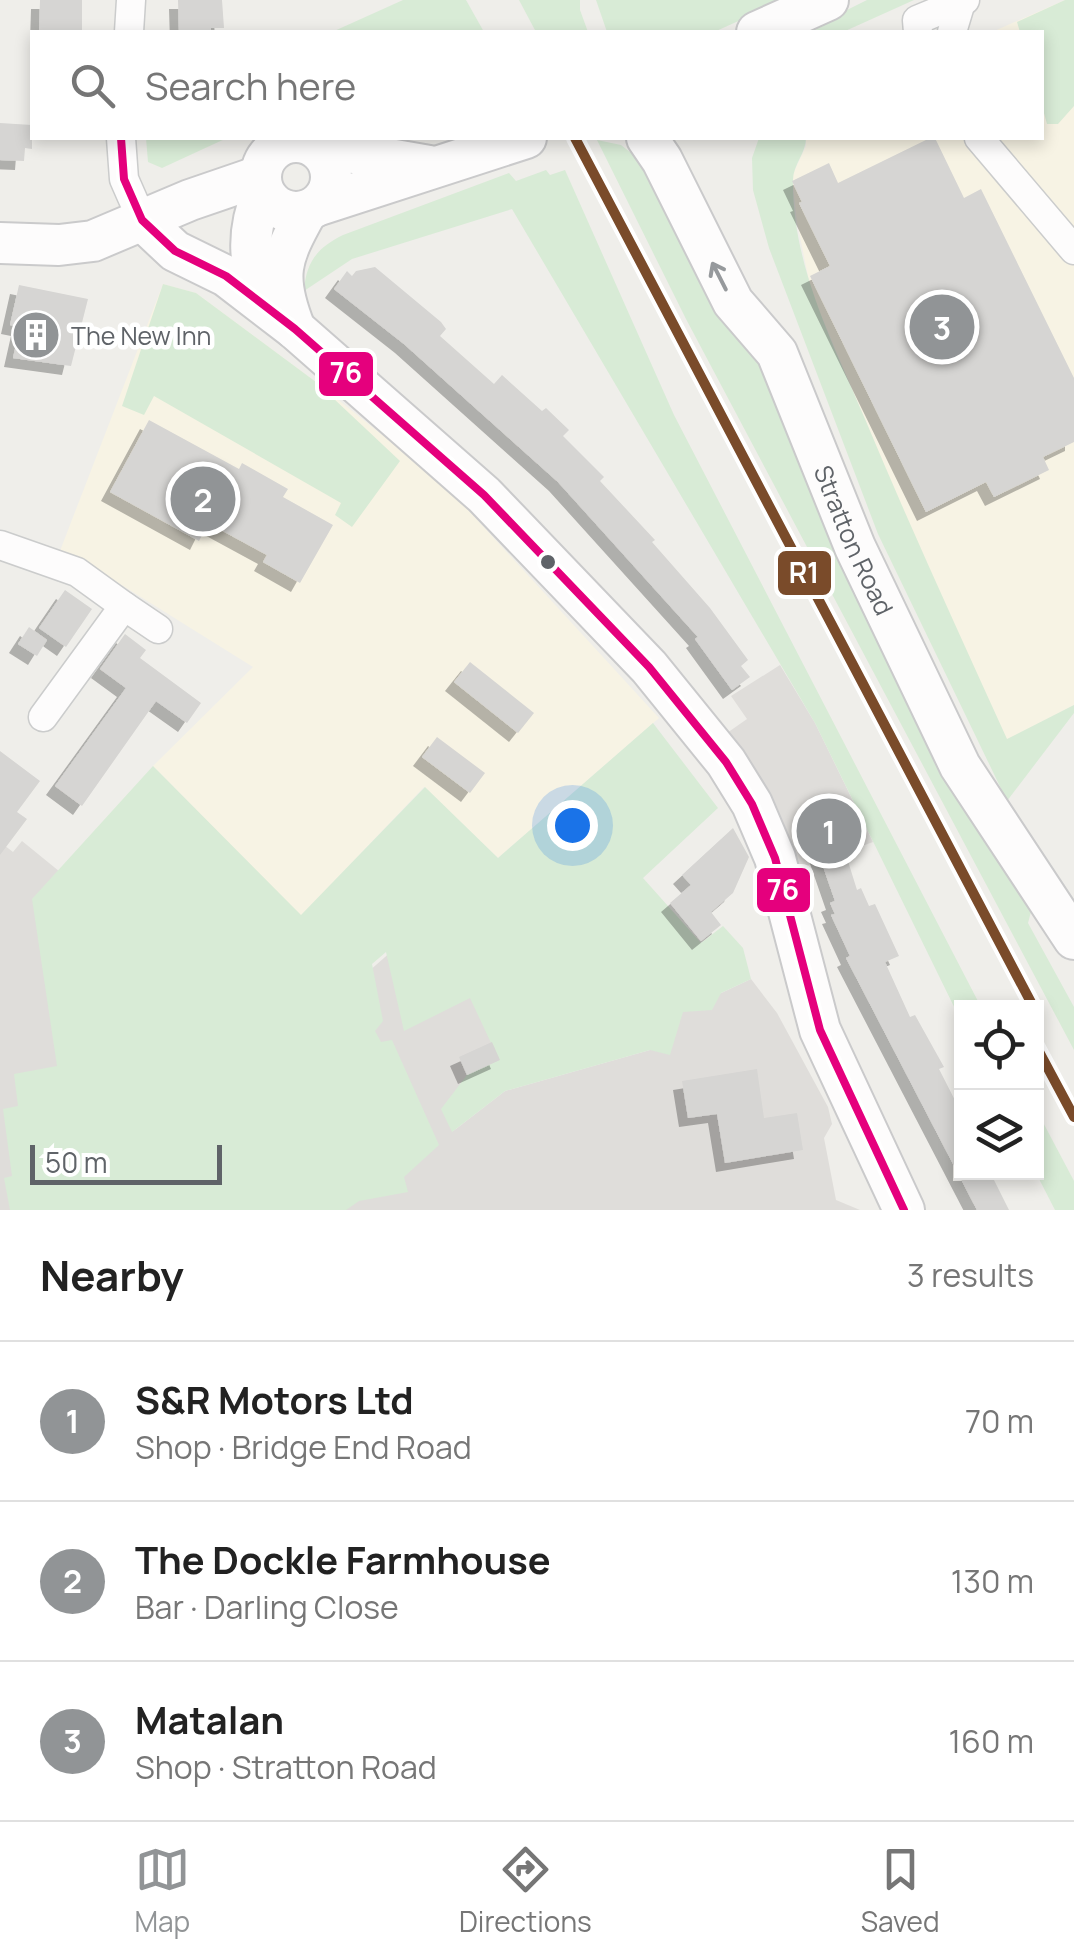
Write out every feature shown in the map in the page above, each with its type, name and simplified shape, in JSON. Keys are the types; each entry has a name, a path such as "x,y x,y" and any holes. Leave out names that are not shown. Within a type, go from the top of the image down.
{"main road":[{"path":"761,30 828,0"},
{"path":"262,183 280,209 294,212 519,140"},
{"name":"Stratton Road","path":"647,140 662,160 733,302 777,354 855,547 939,727 978,796 1074,939"},
{"path":"280,317 251,267 249,251 267,156 279,146 297,142 438,167"},
{"path":"280,317 280,274 287,247 312,208 326,196 331,177 326,158 314,146"},
{"path":"0,242 60,245 94,241 142,220 262,183"},
{"path":"142,220 176,251 226,276 280,317 425,440 530,540 649,668 726,762 752,804 775,858 820,1030 904,1210"}],"street":[{"path":"129,30 131,0"},
{"path":"918,26 963,1"},
{"path":"953,30 963,1"},
{"path":"121,140 124,178 142,220"},
{"path":"981,140 1074,250"},
{"path":"0,544 77,572 158,630"},
{"path":"43,717 124,606"}],"shaded area":[{"path":"1065,0 1074,0 1074,705 1007,740 914,537 811,291 792,176 806,140 1044,140 1044,30 997,30"},
{"path":"163,284 196,293 447,487 659,718 498,858 424,787 301,916 153,766 253,667 96,569 58,556"},
{"path":"780,665 815,723 873,842 798,869 769,791 727,733 747,719 731,696"},
{"path":"22,841 279,1050 498,858 507,1058 452,1132 505,1091 650,1050 683,1011 751,979 777,1013 828,1107 832,1124 824,1138 836,1200 860,1210 0,1210 0,842 13,852"}],"green space":[{"path":"403,0 466,0 483,30 336,30"},
{"path":"519,0 580,0 587,30 535,30"},
{"path":"596,0 785,0 718,30 606,30"},
{"path":"867,0 914,0 847,30 807,30"},
{"path":"1065,0 1074,0 1074,106 1058,124 1047,124 1044,113 1044,30 1019,30 1017,22"},
{"path":"146,140 223,140 162,168 148,162"},
{"path":"597,140 621,145 644,163 764,371 1032,908 1028,923 1074,1007 1074,1050 686,319"},
{"path":"758,140 806,140 794,175 794,212 817,303 899,500 1007,739 1074,705 1074,713 1007,801 878,534 769,248 753,190 752,158"},
{"path":"546,170 550,175 565,170 674,415 977,1000 954,1000 954,1007 815,723 512,209 352,259 304,291 314,257 343,235 509,173 516,181"},
{"path":"163,284 196,293 316,382 400,461 352,527 335,515 341,503 154,396 144,415 122,406"},
{"path":"653,723 718,808 643,878 701,943 723,926 743,948 751,979 721,993 712,1010 683,1012 670,1055 650,1050 505,1091 452,1132 441,1109 467,1075 499,1060 470,998 404,1031 386,952 372,964 383,1021 375,1031 381,1042 392,1040 439,1145 404,1177 408,1192 359,1201 346,1210 10,1210 4,1178 12,1176 3,1109 18,1106 14,1074 57,1066 32,899 153,766 301,915 425,787 498,858"},
{"path":"1044,1124 1074,1181 1074,1210 1055,1210 1040,1180 1044,1180"}],"building":[{"path":"40,0 82,0 82,30 39,30"},
{"path":"178,0 222,0 224,28 179,30"},
{"path":"0,123 30,125 32,149 25,148 24,161 0,160"},
{"path":"926,140 936,140 964,198 981,189 1074,378 1074,442 1043,457 1049,470 994,497 986,482 926,512 810,276 830,266 792,181 829,163 838,183"},
{"path":"375,267 441,322 446,329 440,336 494,384 502,375 569,430 563,436 604,477 600,481 710,608 748,660 741,666 750,677 732,690 695,639 698,637 558,482 404,344 334,289 347,271 352,276 356,271"},
{"name":"The New Inn","path":"19,285 88,299 71,366 13,358 20,327 10,325"},
{"path":"149,420 239,469 242,463 288,489 283,497 333,525 300,583 263,562 267,555 208,523 199,541 110,492"},
{"path":"65,590 92,609 66,647 39,628"},
{"path":"29,627 47,640 37,656 18,644"},
{"path":"125,634 146,650 140,658 201,703 187,723 156,701 82,806 55,786 126,688 100,669"},
{"path":"470,662 534,713 518,733 454,682"},
{"path":"437,737 485,773 470,793 422,757"},
{"path":"0,751 40,781 17,812 27,819 0,855"},
{"path":"841,811 851,839 842,842 857,890 861,888 869,906 875,904 899,956 885,962 910,1017 915,1015 944,1067 939,1069 954,1098 954,1166 846,958 850,956 831,915 835,914 830,903 835,901 808,823"},
{"path":"733,828 749,857 733,893 711,912 721,925 701,941 670,903 691,885 682,875"},
{"path":"492,1042 500,1060 467,1075 459,1057"},
{"path":"757,1069 764,1118 797,1113 803,1150 725,1163 717,1114 688,1118 682,1081"},
{"path":"961,1180 994,1180 1009,1210 977,1210"}],"transit line":[{"name":"76","path":"121,140 124,179 142,220 175,251 226,276 295,329 484,495 649,667 726,762 752,804 775,858 820,1030 904,1210"},
{"name":"R1","path":"576,140 1030,1000"},
{"name":"R1","path":"1044,1061 1074,1117"}],"place":[{"name":"Matalan","path":"942,327"},
{"name":"The New Inn","path":"36,335"},
{"name":"The Dockle Farmhouse","path":"203,499"},
{"name":"S&R Motors Ltd","path":"829,831"}]}
